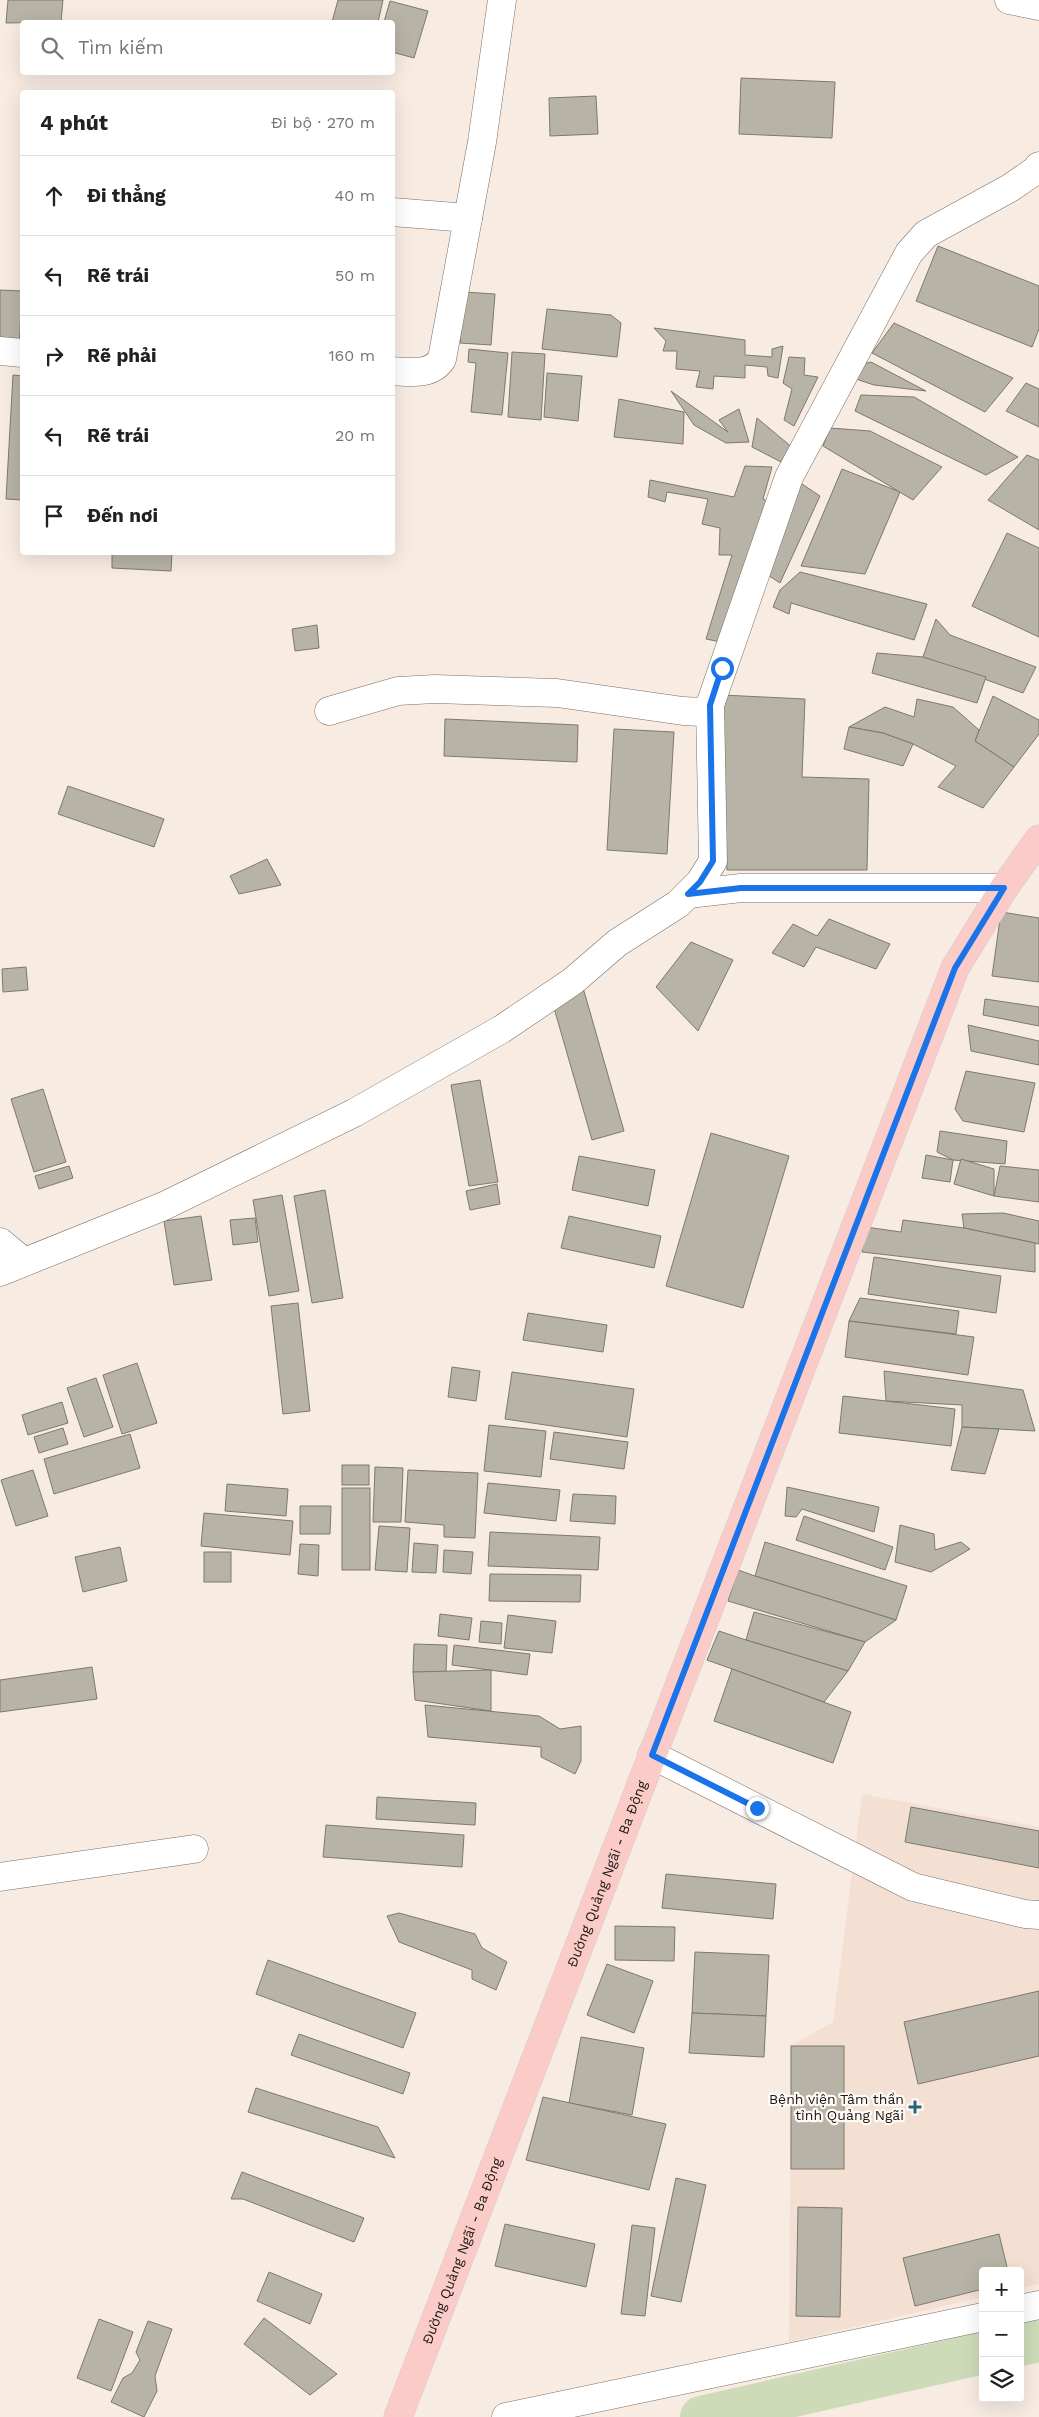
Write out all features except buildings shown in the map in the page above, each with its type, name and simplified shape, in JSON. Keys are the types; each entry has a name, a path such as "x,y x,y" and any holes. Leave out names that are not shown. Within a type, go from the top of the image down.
{"main road":[{"name":"Đường Quảng Ngãi - Ba Động","path":"398,2417 955,968 1004,888 1038,842"}],"street":[{"path":"395,371 428,371 438,366 442,359 468,218 502,0"},
{"path":"1009,0 1039,6"},
{"path":"0,1242 12,1267 164,1206 354,1113 502,1029 573,981 617,943 678,904 700,882 713,861 710,705 789,477 909,252 926,234 1010,188 1039,166"},
{"path":"395,212 468,218"},
{"path":"0,351 20,352"},
{"path":"329,711 398,691 435,689 557,693 683,711 702,712 710,705"},
{"path":"688,894 741,888 1004,888"},
{"path":"652,1755 913,1887 1025,1914 1039,1915"},
{"path":"0,1877 194,1849"},
{"path":"1024,2308 1039,2305"},
{"path":"506,2417 979,2318"}],"shaded area":[{"name":"Bệnh viện Tâm thần tỉnh Quảng Ngãi","path":"862,1794 1039,1827 1039,2284 1024,2287 1024,2267 979,2267 979,2298 789,2342 791,2046 833,2022"}],"waterway":[{"path":"1024,2344 1039,2341"},
{"path":"701,2417 979,2354"}],"place":[{"name":"Bệnh viện Tâm thần tỉnh Quảng Ngãi","path":"915,2107"}],"route":[{"path":"722,668 710,705 713,861 700,882 688,894 741,888 1004,888 955,968 652,1755 757,1808"}]}
